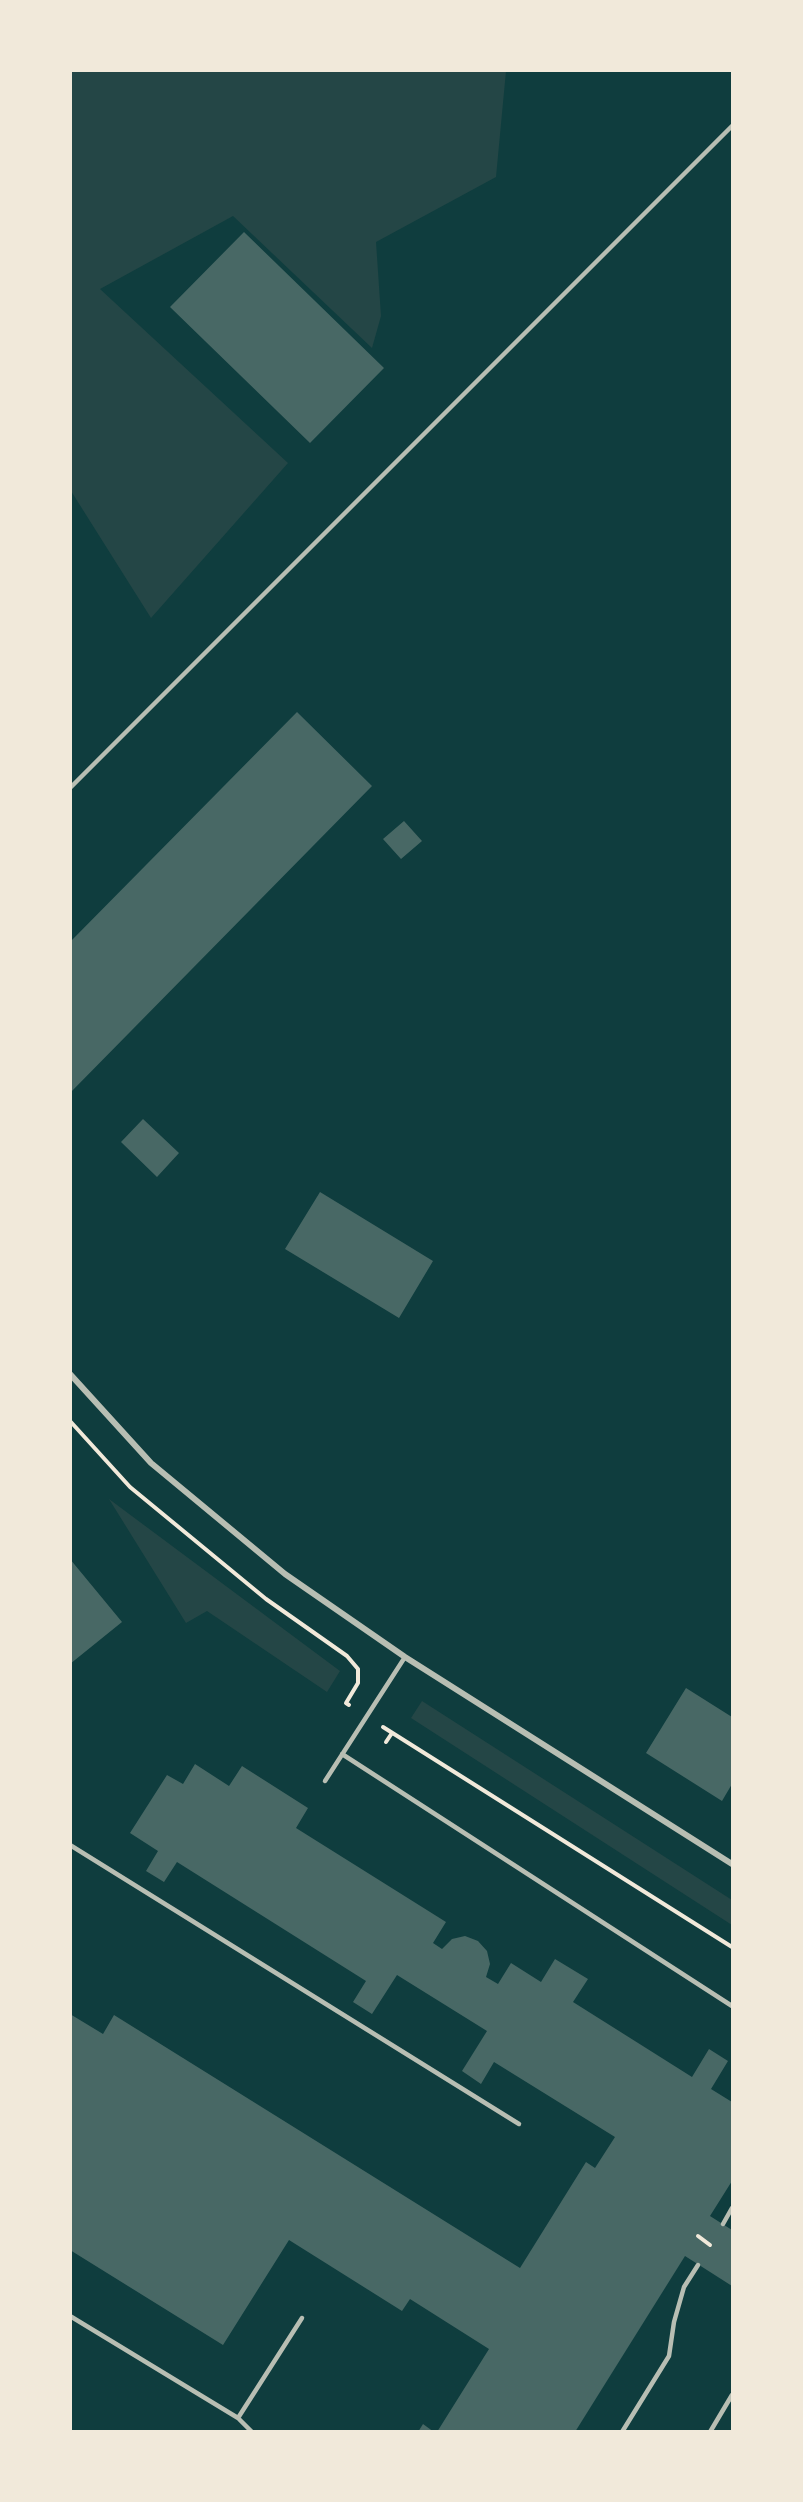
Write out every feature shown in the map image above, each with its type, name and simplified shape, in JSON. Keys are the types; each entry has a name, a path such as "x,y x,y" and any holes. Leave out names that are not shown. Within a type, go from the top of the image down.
{"street":[{"path":"70,1374 151,1463 285,1574 405,1657 732,1864"}],"lane":[{"path":"70,788 732,126"},
{"path":"325,1781 405,1657"},
{"path":"342,1754 732,2006"},
{"path":"70,1845 519,2124"},
{"path":"723,2224 732,2208"},
{"path":"622,2432 669,2356 674,2322 684,2288 698,2265"},
{"path":"70,2316 238,2418 252,2432"},
{"path":"238,2418 302,2318"},
{"path":"710,2432 732,2395"}],"path":[{"path":"386,1742 392,1733"},
{"path":"698,2236 710,2245"}],"shaded area":[{"path":"71,70 506,71 496,177 376,242 381,316 372,348 233,216 100,289 288,463 151,618 71,491"},
{"path":"109,1499 340,1671 327,1692 207,1611 186,1623"},
{"path":"422,1701 732,1900 732,1925 411,1718"}],"building":[{"path":"244,232 384,368 310,443 170,307"},
{"path":"297,712 372,786 70,1093 70,942"},
{"path":"404,821 422,841 401,859 383,839"},
{"path":"143,1119 179,1153 157,1177 121,1142"},
{"path":"320,1192 433,1261 399,1318 285,1249"},
{"path":"70,1559 122,1622 70,1664"},
{"path":"686,1688 732,1717 732,1784 722,1801 646,1753"},
{"path":"195,1764 229,1786 242,1766 308,1808 296,1828 446,1922 433,1943 442,1949 452,1939 465,1936 478,1941 487,1951 490,1964 486,1977 498,1984 511,1963 541,1982 555,1959 588,1979 573,2002 692,2077 709,2049 728,2061 711,2089 732,2102 732,2181 710,2216 732,2230 732,2286 685,2256 575,2432 437,2432 489,2349 410,2299 402,2311 289,2240 223,2345 70,2250 70,2014 103,2034 114,2015 520,2268 586,2162 595,2168 615,2137 494,2062 481,2084 462,2071 487,2031 397,1975 372,2014 353,2002 366,1981 177,1862 164,1882 146,1871 158,1851 130,1833 167,1775 183,1784"},
{"path":"423,2424 434,2432 418,2432"}]}
